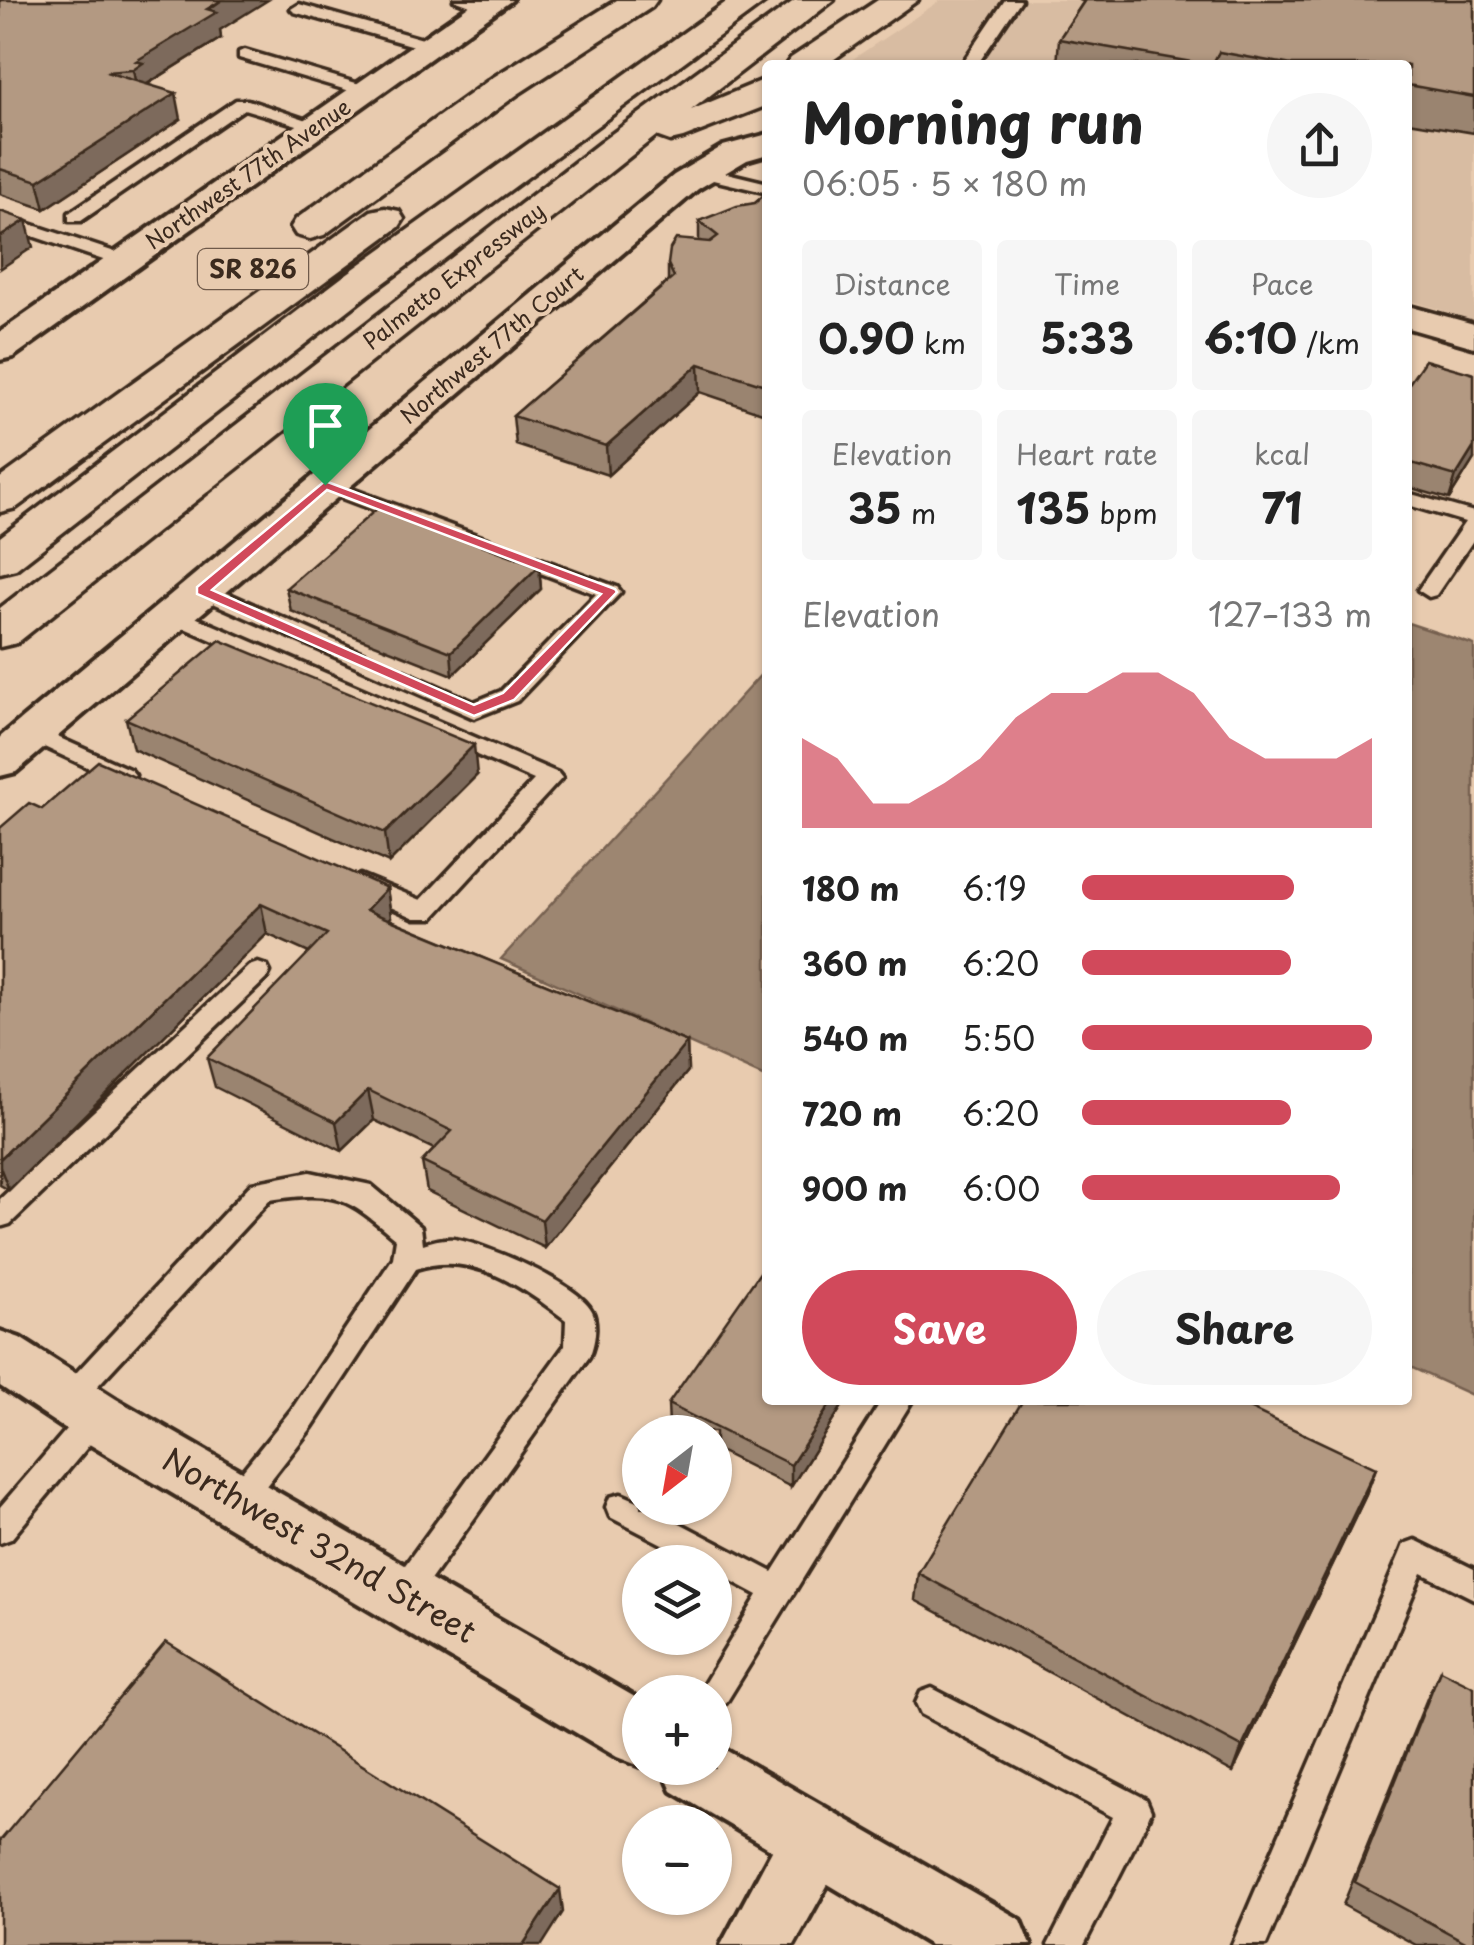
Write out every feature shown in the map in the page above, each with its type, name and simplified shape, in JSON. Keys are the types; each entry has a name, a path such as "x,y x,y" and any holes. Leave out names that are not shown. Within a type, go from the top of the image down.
{"highway":[{"name":"SR 826","path":"284,246 505,86 640,0"},
{"path":"0,498 310,271 705,0"},
{"path":"0,559 374,272 751,0"},
{"name":"Palmetto Expressway","path":"0,632 615,150 817,0"},
{"path":"811,60 901,0"},
{"path":"505,86 568,7"},
{"path":"615,150 749,102 762,93"}],"street":[{"name":"Northwest 77th Avenue","path":"0,348 431,46 482,2"},
{"name":"Northwest 77th Court","path":"16,747 702,172 744,149 762,145"},
{"path":"1412,318 1474,336"},
{"name":"Northwest 32nd Street","path":"0,1355 81,1408 622,1724"},
{"path":"724,1785 996,1945"},
{"path":"756,1945 816,1840"}],"lane":[{"path":"972,60 1013,0"},
{"path":"298,9 431,46"},
{"path":"244,55 367,91"},
{"path":"75,217 242,104 317,126"},
{"path":"702,172 762,187"},
{"path":"0,220 124,262"},
{"path":"188,602 474,711 508,696 610,592 325,485"},
{"path":"1412,500 1474,521 1429,590"},
{"path":"188,602 550,778 424,912 337,872"},
{"path":"16,747 145,785"},
{"path":"0,1216 258,972"},
{"path":"0,1529 81,1408 262,1192 310,1183 361,1193 411,1235 406,1261 302,1418 237,1500"},
{"path":"403,1593 580,1348 580,1314 502,1266 449,1249 406,1261"},
{"path":"726,1675 894,1405"},
{"path":"621,1506 780,1591"},
{"path":"1250,1945 1415,1554 1474,1585"},
{"path":"932,1704 1134,1811 1065,1945"}],"shaded area":[{"path":"941,0 1474,0 1474,320 1412,301 1412,60 851,60"},
{"path":"1412,624 1474,645 1474,1396 1412,1368"},
{"path":"762,673 762,1076 501,959"}],"building":[{"path":"0,0 222,0 207,9 217,12 136,61 143,63 133,70 106,72 176,93 38,181 0,169"},
{"path":"1085,0 1474,0 1474,97 1412,86 1412,60 1264,60 1219,52 1215,60 1180,60 1059,39"},
{"path":"762,197 762,384 699,364 606,446 513,416 674,277 668,264 676,239 710,242 718,236 699,221 755,203"},
{"path":"0,211 26,220 0,237"},
{"path":"1425,360 1474,374 1474,447 1456,476 1412,463 1412,379"},
{"path":"379,507 539,566 451,652 286,588"},
{"path":"220,640 474,745 385,833 126,719"},
{"path":"98,761 387,888 366,910 687,1042 542,1220 422,1162 452,1131 368,1090 336,1122 207,1058 327,934 261,904 0,1159 0,828 29,803 42,809"},
{"path":"762,1270 762,1405 830,1405 791,1465 732,1436 732,1415 690,1415 668,1404"},
{"path":"1020,1405 1243,1405 1376,1468 1242,1747 918,1573"},
{"path":"166,1642 560,1889 523,1945 0,1945 0,1841"},
{"path":"1440,1670 1474,1687 1474,1945 1355,1882"}],"route":[{"path":"325,485 610,592 508,696 474,711 202,590 325,485"}]}
